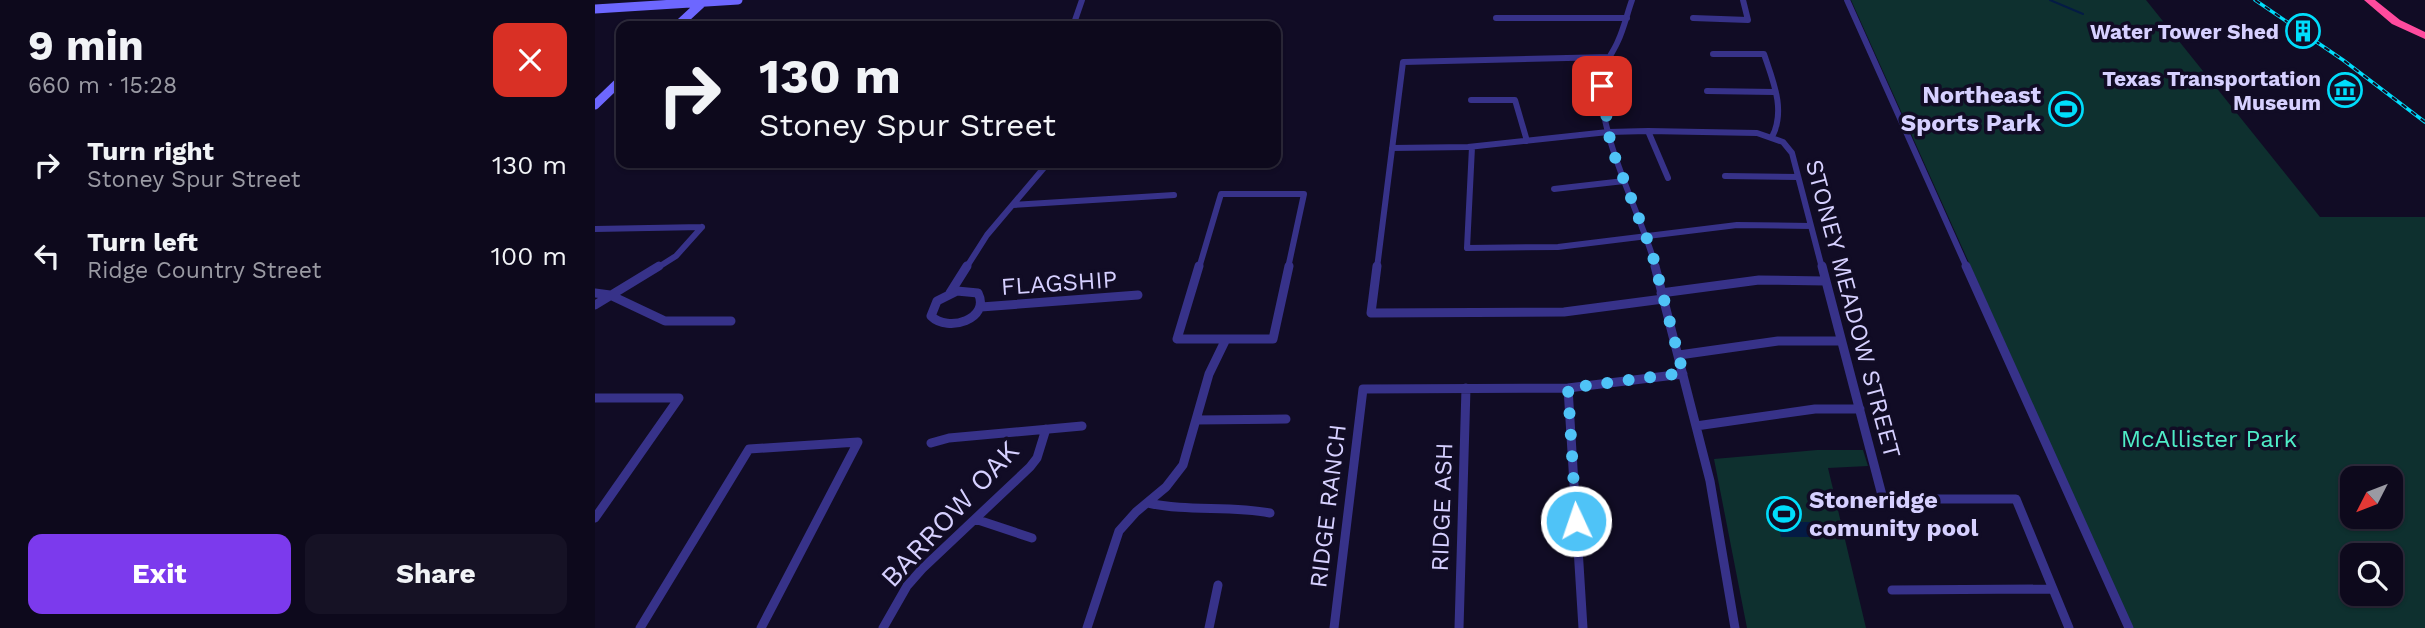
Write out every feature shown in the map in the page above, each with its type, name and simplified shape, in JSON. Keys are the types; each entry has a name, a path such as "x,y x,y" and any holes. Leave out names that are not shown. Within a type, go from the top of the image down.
{"highway":[{"path":"2369,0 2396,22 2425,33"},
{"path":"2378,0 2402,21 2425,33"}],"main road":[{"path":"595,9 738,0"},
{"path":"682,21 703,2"},
{"path":"595,105 616,85"}],"street":[{"path":"1075,21 1081,0"},
{"path":"1632,0 1627,18 1604,69 1602,86 1608,132 1624,181 1647,236 1679,355 1710,481 1735,628"},
{"path":"1693,18 1748,20 1743,0"},
{"path":"1847,0 2129,628"},
{"path":"1496,18 1627,18"},
{"path":"1392,148 1472,147 1608,132 1747,132 1772,137 1781,122 1764,54 1713,54"},
{"path":"1610,57 1403,62 1371,313 1564,312 1759,280 1825,281"},
{"path":"1707,91 1775,92"},
{"path":"1471,100 1515,100 1527,141"},
{"path":"1648,131 1668,178"},
{"name":"STONEY MEADOW STREET","path":"1772,137 1791,151 1883,499 2016,499 2053,589"},
{"path":"1472,147 1468,248 1547,248 1737,225 1811,226"},
{"path":"950,293 987,235 1044,168"},
{"path":"1725,176 1798,177"},
{"path":"1554,189 1624,181"},
{"path":"1220,194 1304,194 1273,339 1226,339 1177,339 1220,194"},
{"path":"1013,205 1174,195"},
{"path":"595,229 702,227 676,256 595,304"},
{"name":"FLAGSHIP","path":"981,307 978,293 965,290 950,293 937,301 931,311 933,320 937,323 950,325 966,321 981,307 1138,295"},
{"path":"595,293 610,295 665,321 731,321"},
{"path":"1087,628 1119,531 1166,487 1183,465 1209,374 1226,339"},
{"path":"1679,355 1778,341 1841,341"},
{"path":"1466,388 1568,388 1683,373"},
{"name":"RIDGE RANCH","path":"1333,628 1363,389 1466,388"},
{"name":"RIDGE ASH","path":"1459,628 1466,388"},
{"path":"1568,388 1583,628"},
{"path":"595,398 679,398 595,518"},
{"path":"1696,426 1815,409 1860,409"},
{"path":"1196,420 1286,419"},
{"path":"931,443 950,438 1082,426"},
{"name":"BARROW OAK","path":"883,628 907,586 943,547 1030,467 1037,458 1046,429"},
{"path":"640,628 749,449 858,442 761,628"},
{"path":"1148,503 1177,509 1250,509 1270,513"},
{"path":"975,519 1032,538"},
{"path":"1209,628 1218,584"},
{"path":"1892,590 2053,589 2069,628"}],"green space":[{"name":"McAllister Park","path":"1851,0 2146,0 2320,217 2425,217 2425,628 2133,628"},
{"path":"1817,450 1863,450 1868,466 1828,468 1866,628 1747,628 1714,459"}],"water":[{"name":"Stoneridge comunity pool","path":"1791,505 1795,522 1811,522 1815,537 1781,537 1774,506"}],"waterway":[{"path":"2050,0 2083,14"}],"railway":[{"path":"2255,0 2343,60 2425,122"}],"place":[{"name":"Water Tower Shed","path":"2303,31"},
{"name":"Texas Transportation Museum","path":"2345,90"},
{"name":"Northeast Sports Park","path":"2066,109"},
{"name":"Stoneridge comunity pool","path":"1784,514"}],"route":[{"path":"1576,521 1568,388 1683,373 1651,249 1611,147 1602,86"}]}
